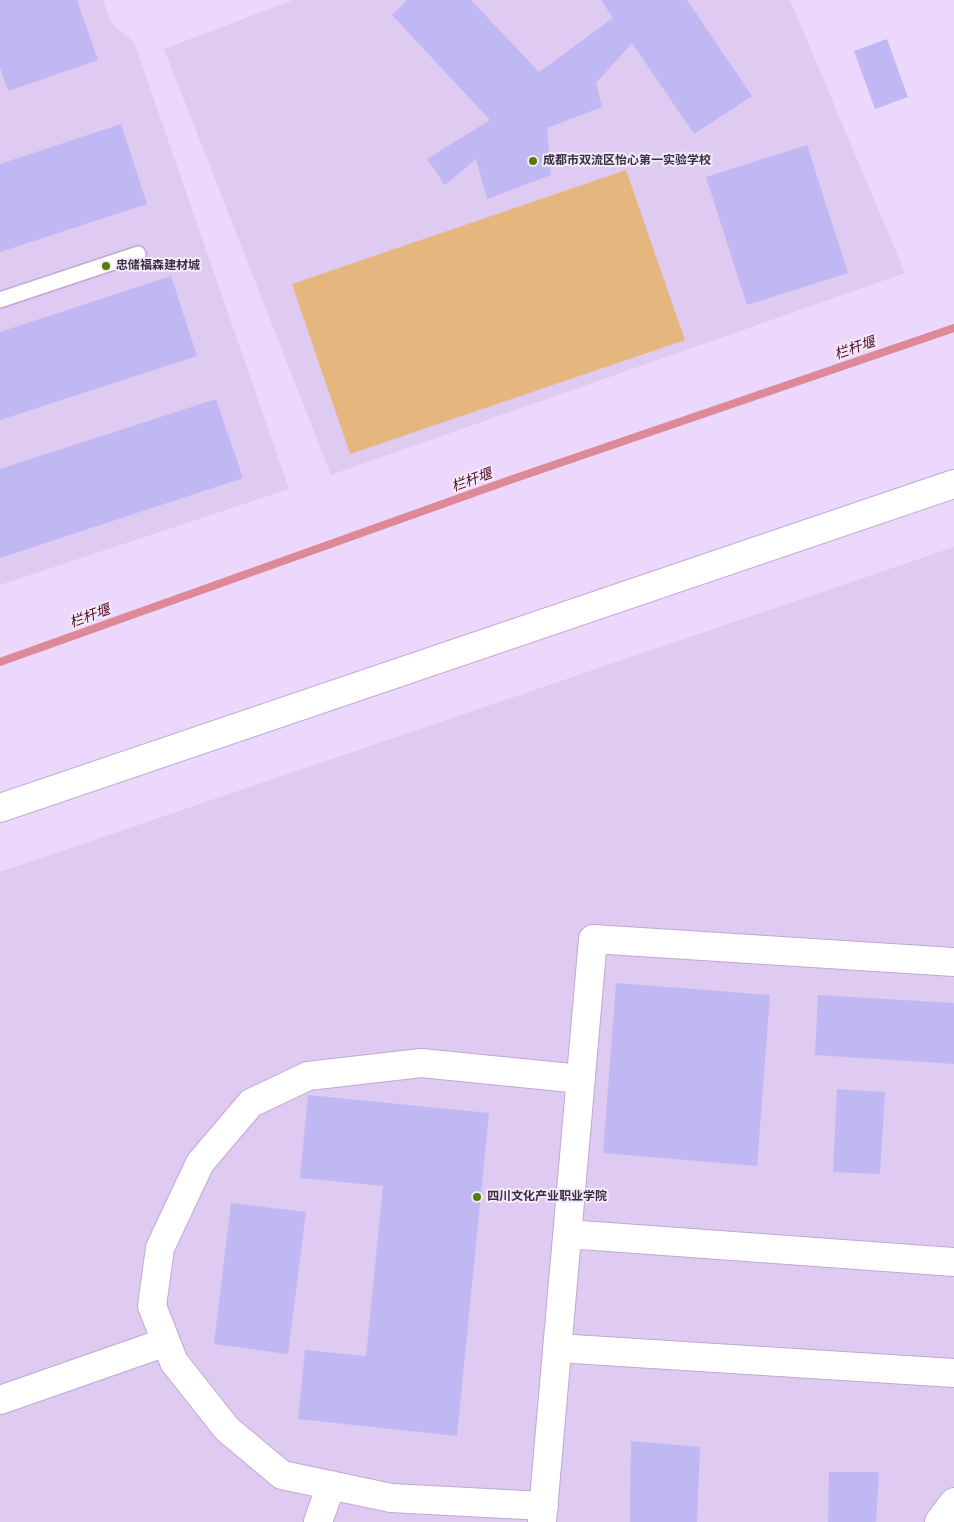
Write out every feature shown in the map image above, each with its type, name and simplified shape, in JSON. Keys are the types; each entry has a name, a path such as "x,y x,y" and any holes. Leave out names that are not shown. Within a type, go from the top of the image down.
{"street":[{"path":"0,808 954,484"},
{"path":"581,1079 421,1063 308,1076 251,1103 200,1163 160,1248 152,1306 174,1362 227,1429 282,1475 391,1498 543,1514 557,1348 581,1079 593,939 954,962"},
{"path":"567,1234 954,1262"},
{"path":"0,1400 166,1342"},
{"path":"557,1348 954,1373"},
{"path":"318,1522 331,1485"},
{"path":"939,1522 954,1502"}],"lane":[{"path":"0,300 138,254"}],"shaded area":[{"name":"忠储福森建材城","path":"0,0 103,0 111,23 134,42 289,489 0,585"},
{"name":"成都市双流区怡心第一实验学校","path":"293,0 790,0 905,273 331,475 164,49"},
{"path":"626,170 685,340 350,454 292,284"},
{"name":"四川文化产业职业学院","path":"954,547 954,1522 0,1522 0,872"}],"building":[{"path":"0,0 77,0 98,60 8,91 0,68"},
{"path":"407,0 471,0 539,72 613,18 601,0 687,0 752,96 694,134 632,43 596,83 602,107 547,128 551,175 487,199 476,159 445,185 427,159 490,120 392,15"},
{"path":"887,39 908,97 875,109 854,51"},
{"path":"121,124 147,204 0,252 0,164"},
{"path":"807,145 848,273 747,305 706,177"},
{"path":"171,276 197,356 0,420 0,332"},
{"path":"216,399 243,478 0,558 0,469"},
{"path":"616,983 770,995 757,1166 603,1153"},
{"path":"818,995 954,1003 954,1064 815,1055"},
{"path":"837,1089 885,1092 880,1174 833,1172"},
{"path":"308,1095 489,1113 457,1436 298,1419 305,1350 366,1356 383,1186 300,1178"},
{"path":"231,1203 306,1212 288,1354 214,1344"},
{"path":"631,1441 700,1447 697,1522 630,1522"},
{"path":"829,1472 879,1472 876,1522 828,1522"}],"waterway":[{"name":"栏杆堰","path":"0,662 507,481 954,328"}],"place":[{"name":"成都市双流区怡心第一实验学校","path":"533,161"},
{"name":"忠储福森建材城","path":"106,266"},
{"name":"四川文化产业职业学院","path":"477,1197"}]}
